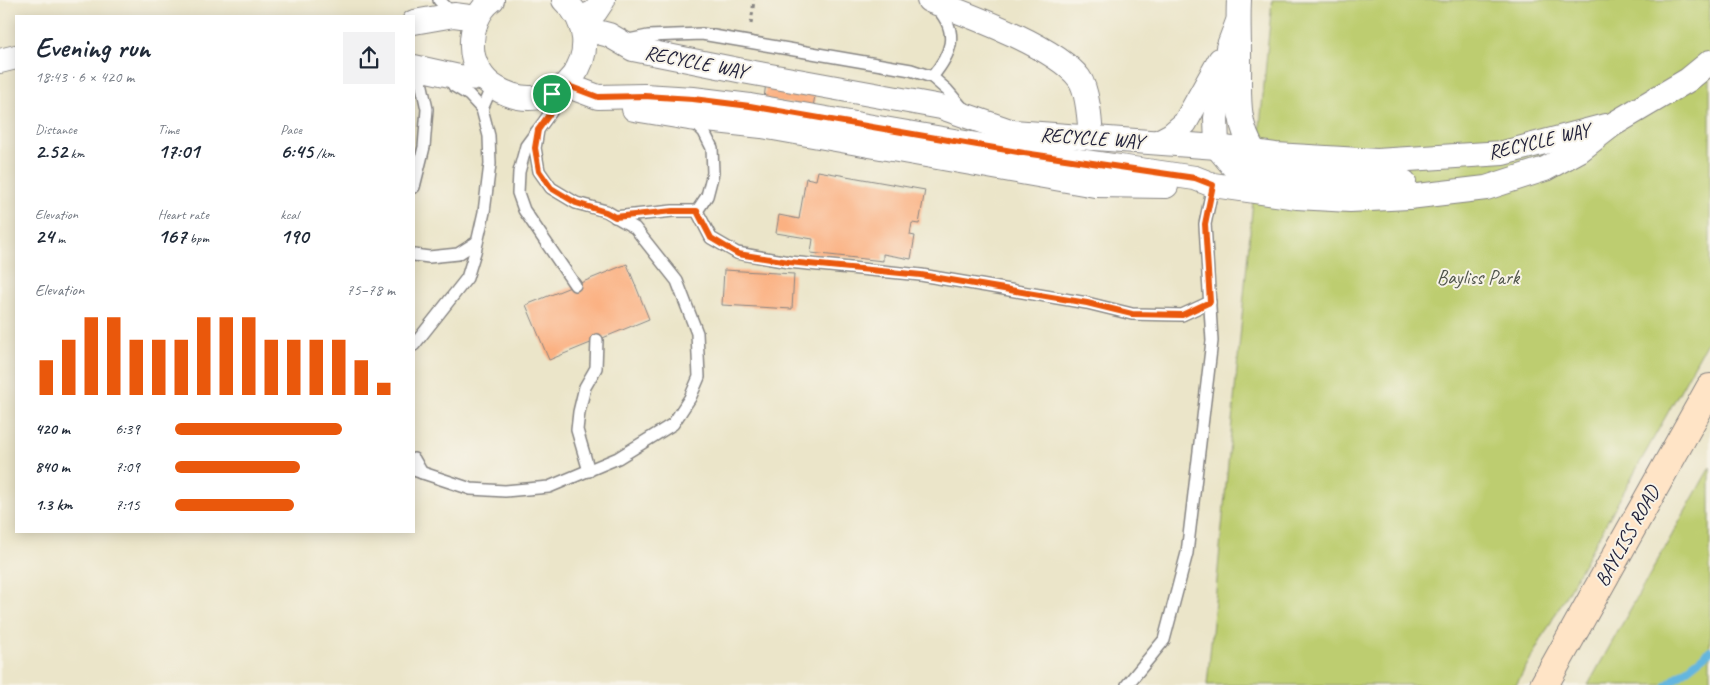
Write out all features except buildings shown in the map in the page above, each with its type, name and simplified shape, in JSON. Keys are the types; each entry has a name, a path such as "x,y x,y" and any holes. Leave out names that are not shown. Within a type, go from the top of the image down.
{"street":[{"path":"415,22 446,8 485,9 472,33 472,48 476,64 488,82 506,94 521,99 537,98 559,89 576,71 583,56 584,38 580,24 571,7 564,0"},
{"path":"580,24 595,12 603,0"},
{"path":"929,0 985,22 1034,45 1063,62 1080,79 1088,106 1092,138"},
{"path":"1239,0 1237,24 1239,56 1238,95 1246,140 1255,152"},
{"name":"RECYCLE WAY","path":"580,24 609,36 633,49 942,108 1013,132 1217,147 1275,155 1377,161 1503,152 1612,125"},
{"path":"1237,24 1228,48 1216,118 1217,147 1232,165 1246,171 1335,182 1420,182 1486,188"},
{"path":"1158,142 1171,135 1185,123 1216,65 1228,48"},
{"path":"0,61 15,57"},
{"name":"RECYCLE WAY","path":"1213,185 1297,198 1350,200 1409,197 1486,188 1545,169 1580,150 1612,125 1688,80 1710,62"},
{"path":"416,68 488,82"},
{"path":"559,89 598,97 637,110 762,126 1096,185 1192,188 1213,185"},
{"path":"598,97 664,97 750,106 1024,153 1195,178 1213,185"},
{"name":"BAYLISS ROAD","path":"1544,685 1710,388"}],"lane":[{"path":"929,0 946,18 951,36 950,52 943,65 932,77"},
{"path":"619,42 648,36 702,34 911,70 932,77 947,90 970,117"},
{"path":"415,183 424,148 427,109 416,68"},
{"path":"446,74 454,86 469,95 482,109"},
{"path":"415,344 466,278 477,242 484,212 490,164 489,136 482,109 488,82"},
{"path":"559,89 551,112 526,146 519,172 518,193 524,210 575,285"},
{"path":"689,118 704,132 712,148 713,174 708,196 697,211"},
{"path":"418,471 471,489 505,491 550,487 618,458 673,424 690,398 699,377 697,333 677,282 635,228 606,212 576,203 551,188 539,171 535,148 538,130"},
{"path":"1127,685 1164,640 1187,553 1212,341 1205,224 1213,185"},
{"path":"615,217 673,211 697,211"},
{"path":"697,211 711,238 738,254 789,262 921,275 1087,303 1132,314 1182,315 1210,302"},
{"path":"415,255 428,257 458,254 477,242"},
{"path":"589,470 577,430 579,412 586,387 596,368 596,340"}],"green space":[{"name":"Bayliss Park","path":"1272,0 1710,0 1710,337 1516,685 1207,685"},
{"path":"1710,467 1710,685 1588,685"}],"waterway":[{"path":"1667,685 1710,651"}],"route":[{"path":"566,85 598,97 644,96 693,99 750,106 1024,153 1195,178 1213,185 1205,224 1210,302 1182,315 1132,314 1087,303 921,275 789,262 738,254 711,238 697,211 673,211 615,217 606,212 576,203 551,188 539,171 535,148 538,130 551,112 552,94 566,85"}]}
